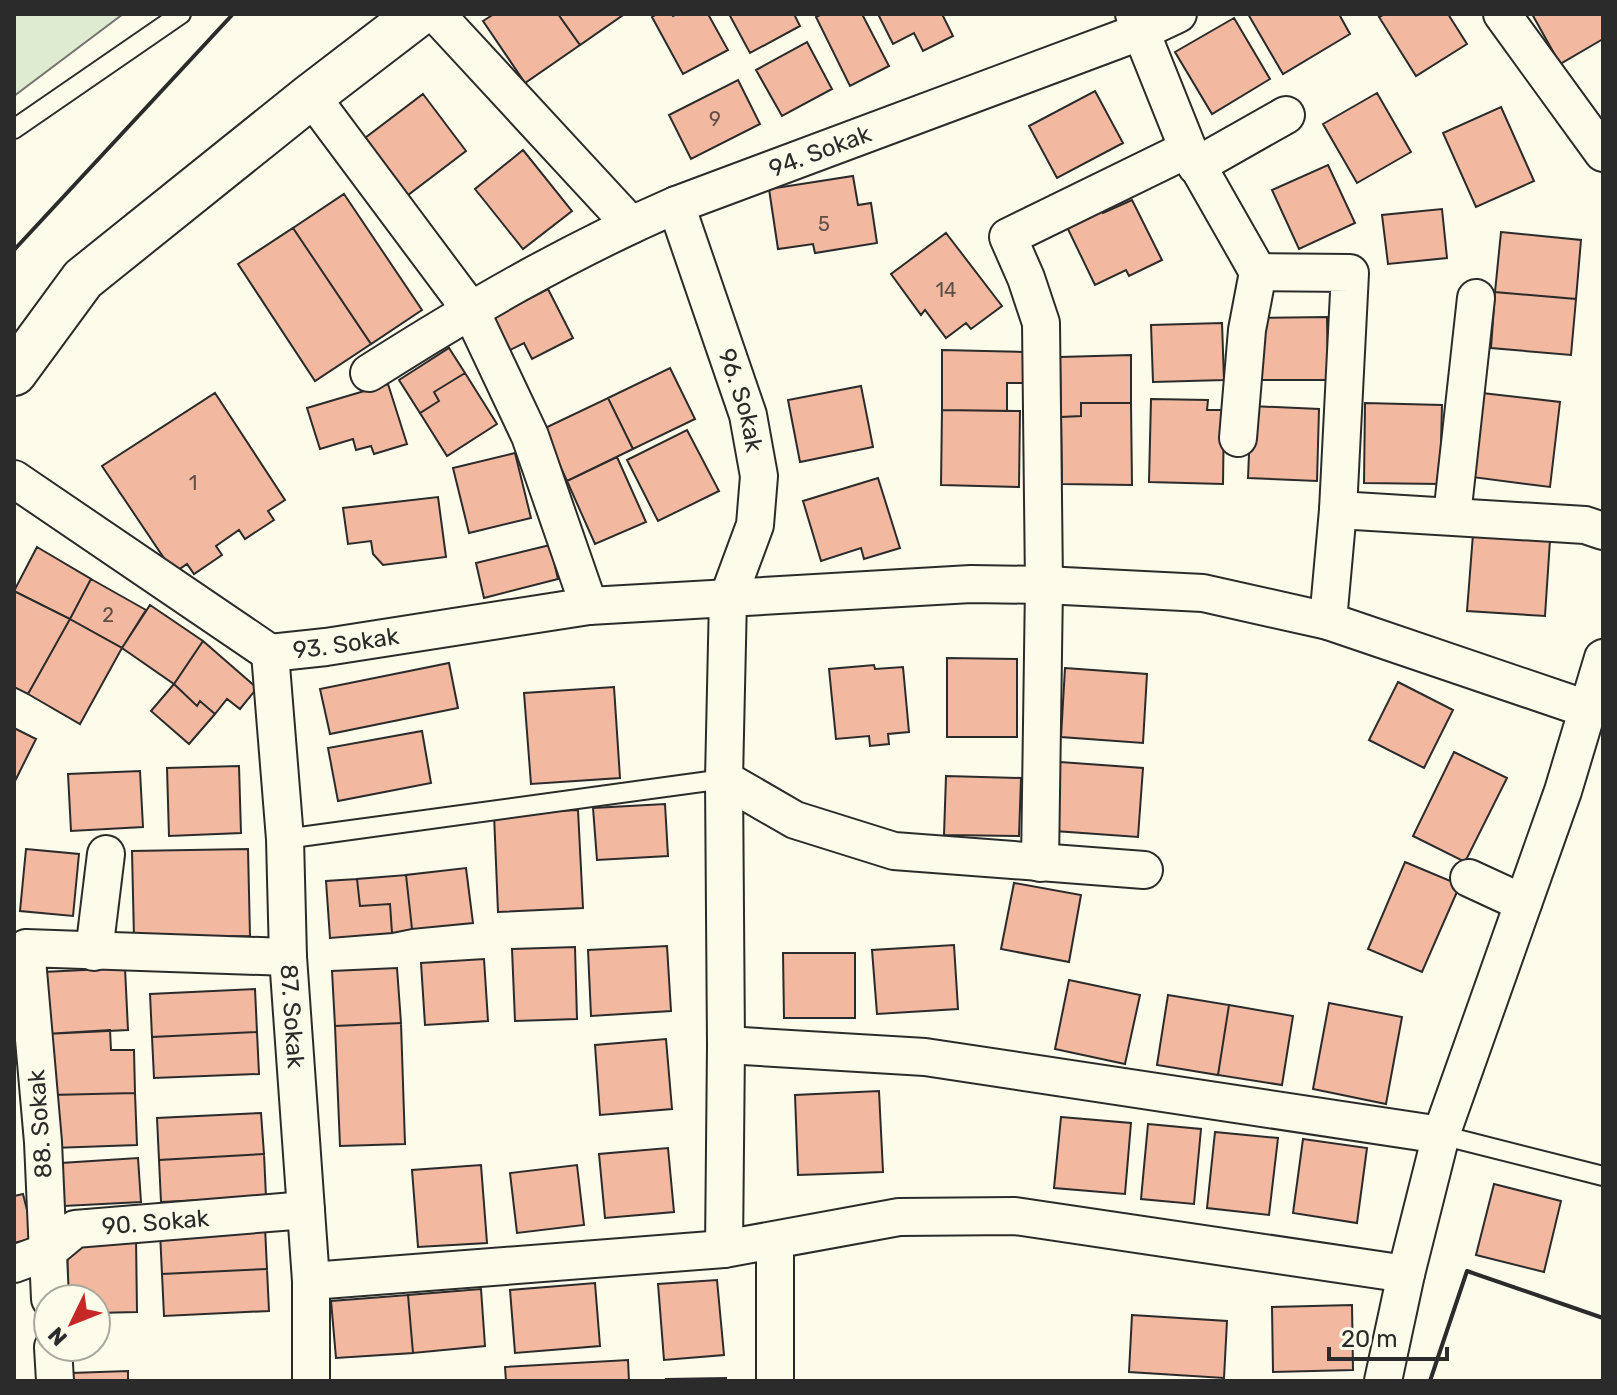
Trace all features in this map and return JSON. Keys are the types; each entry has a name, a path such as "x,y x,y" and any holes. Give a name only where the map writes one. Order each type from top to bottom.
{"street":[{"path":"14,373 83,279 418,14"},
{"path":"436,14 631,225"},
{"name":"94. Sokak","path":"369,373 470,309 631,225 676,205 1138,23 1178,14"},
{"path":"1502,14 1603,153"},
{"path":"1138,23 1192,158 1258,272 1247,330 1238,438"},
{"path":"311,96 470,309 530,436 589,606"},
{"path":"1040,863 1044,585 1041,323 1008,237 1286,115"},
{"name":"96. Sokak","path":"676,205 748,415 759,476 755,525 728,598 724,779 724,1249"},
{"path":"1258,272 1350,273 1338,510 1328,621"},
{"path":"1452,516 1476,298"},
{"name":"93. Sokak","path":"14,479 270,653 589,606 971,584 1044,585 1203,593 1328,621 1587,709"},
{"path":"1338,510 1585,525 1603,531"},
{"name":"87. Sokak","path":"270,653 285,839 288,957 311,1281 311,1381"},
{"path":"1383,1381 1441,1135 1563,791 1603,658"},
{"path":"724,779 795,820 894,851 1144,870"},
{"path":"106,854 94,952 288,957"},
{"path":"1469,878 1523,903"},
{"name":"88. Sokak","path":"49,1283 43,1142 26,948 94,952"},
{"path":"726,1045 925,1057 1441,1135"},
{"name":"90. Sokak","path":"14,1264 47,1252 75,1229 306,1210"},
{"path":"311,1281 724,1249 899,1217 1015,1216 1406,1274"},
{"path":"775,1241 775,1381"}],"lane":[{"path":"14,129 181,14"},
{"path":"285,839 724,779"},
{"path":"1441,1135 1603,1176"}],"green space":[{"path":"14,14 123,14 14,96"}],"building":[{"path":"494,14 558,14 580,45 525,83 483,21"},
{"path":"558,14 622,14 623,15 580,45"},
{"path":"657,14 708,14 728,50 683,74 652,17"},
{"path":"729,14 794,14 800,26 750,53"},
{"path":"822,14 862,14 889,66 850,86 816,17"},
{"path":"878,14 942,14 953,36 923,51 914,33 893,44"},
{"path":"1248,14 1339,14 1350,34 1283,74"},
{"path":"1385,14 1448,14 1467,44 1416,76 1379,17"},
{"path":"1532,14 1603,14 1603,39 1560,64"},
{"path":"1234,18 1270,79 1212,114 1175,52"},
{"path":"807,42 832,89 782,116 756,70"},
{"path":"738,80 760,124 691,159 669,115"},
{"path":"1095,91 1123,143 1057,178 1029,126"},
{"path":"1377,93 1411,152 1357,183 1323,124"},
{"path":"423,94 466,151 408,195 365,138"},
{"path":"1501,107 1534,181 1476,207 1443,133"},
{"path":"523,150 572,211 523,249 475,189"},
{"path":"1328,165 1355,223 1299,249 1272,190"},
{"path":"853,176 858,205 871,203 877,243 815,253 813,244 778,249 769,189"},
{"path":"344,194 422,310 371,344 293,228"},
{"path":"1132,200 1162,260 1129,276 1126,270 1095,285 1066,225 1100,208 1103,213"},
{"path":"1442,209 1447,258 1388,264 1382,215"},
{"path":"293,228 371,344 315,381 238,264"},
{"path":"1501,232 1581,240 1576,299 1495,292"},
{"path":"946,233 1002,306 971,329 966,323 946,338 925,310 921,315 891,274"},
{"path":"548,289 573,338 532,359 524,343 508,351 491,318"},
{"path":"1495,292 1576,299 1571,355 1491,348"},
{"path":"1327,317 1328,380 1258,380 1257,318"},
{"path":"1222,323 1224,380 1153,382 1151,325"},
{"path":"449,348 465,373 434,392 439,401 420,413 399,380"},
{"path":"942,350 1024,352 1023,383 1007,383 1007,411 942,410"},
{"path":"1131,355 1131,403 1081,403 1081,416 1061,417 1060,357"},
{"path":"670,368 695,419 633,449 608,398"},
{"path":"465,373 497,424 447,456 420,413 439,401 434,392"},
{"path":"388,384 407,444 374,454 371,446 356,450 353,439 320,449 307,408"},
{"path":"861,386 873,447 800,462 788,400"},
{"path":"215,393 285,500 268,511 274,520 245,539 239,530 216,546 222,555 194,574 187,564 174,573 102,466"},
{"path":"1482,393 1560,402 1550,487 1472,477"},
{"path":"608,398 633,449 567,481 543,429"},
{"path":"1151,399 1208,400 1207,410 1224,410 1223,484 1149,482"},
{"path":"1081,403 1131,403 1132,485 1062,484 1061,417 1081,416"},
{"path":"1365,403 1442,405 1440,484 1364,483"},
{"path":"1251,406 1319,409 1317,481 1248,478"},
{"path":"942,410 1020,411 1019,487 941,485"},
{"path":"687,430 719,491 658,521 627,460"},
{"path":"515,453 531,518 469,533 453,468"},
{"path":"617,457 646,522 595,544 567,481"},
{"path":"878,478 900,548 864,559 861,548 821,561 803,501"},
{"path":"438,497 446,557 383,565 373,554 371,541 348,544 343,508"},
{"path":"1473,534 1550,540 1545,616 1467,611"},
{"path":"550,545 558,579 484,598 476,563"},
{"path":"37,547 91,579 70,619 14,591"},
{"path":"91,579 146,610 122,648 70,619"},
{"path":"14,591 70,619 28,694 14,687"},
{"path":"150,605 203,641 174,684 122,648"},
{"path":"70,619 122,648 80,724 28,694"},
{"path":"203,641 257,688 240,709 227,699 215,714 200,701 197,706 174,684"},
{"path":"947,658 1017,659 1017,737 947,737"},
{"path":"449,663 458,708 330,734 320,689"},
{"path":"874,665 875,669 903,667 909,732 888,734 889,744 870,746 869,736 836,739 829,669"},
{"path":"1065,668 1147,674 1143,743 1061,737"},
{"path":"1398,682 1453,710 1424,768 1369,740"},
{"path":"174,684 197,706 200,701 215,714 189,744 151,711"},
{"path":"614,687 620,778 531,784 524,693"},
{"path":"14,728 36,739 14,783"},
{"path":"422,731 431,783 338,801 328,748"},
{"path":"1454,752 1507,778 1465,862 1413,836"},
{"path":"1060,762 1143,768 1138,837 1055,831"},
{"path":"239,766 241,833 169,836 167,768"},
{"path":"140,771 143,827 71,831 68,774"},
{"path":"946,776 1021,778 1019,836 944,835"},
{"path":"665,804 668,856 597,860 593,808"},
{"path":"578,810 583,908 498,912 494,814"},
{"path":"26,849 79,854 73,916 20,911"},
{"path":"248,849 250,936 134,938 132,851"},
{"path":"1405,862 1460,885 1422,972 1368,949"},
{"path":"466,868 473,923 412,929 406,875"},
{"path":"406,875 412,929 392,933 390,904 360,906 357,879"},
{"path":"357,879 360,906 390,904 392,933 330,938 326,881"},
{"path":"1014,883 1081,895 1069,962 1001,949"},
{"path":"954,945 958,1009 877,1014 872,950"},
{"path":"667,946 671,1011 591,1016 588,950"},
{"path":"575,947 577,1019 515,1021 512,949"},
{"path":"783,953 855,953 855,1018 784,1018"},
{"path":"484,959 488,1021 425,1025 421,963"},
{"path":"125,968 128,1030 46,1034 43,972"},
{"path":"397,968 401,1023 335,1026 332,971"},
{"path":"1069,980 1140,995 1125,1064 1055,1049"},
{"path":"255,989 257,1032 152,1037 150,994"},
{"path":"1168,995 1229,1005 1218,1075 1157,1065"},
{"path":"1329,1003 1402,1017 1386,1104 1313,1089"},
{"path":"1229,1005 1293,1016 1282,1085 1218,1075"},
{"path":"401,1023 405,1144 340,1146 335,1026"},
{"path":"110,1030 111,1050 134,1050 135,1093 51,1095 46,1034"},
{"path":"257,1032 259,1074 154,1078 152,1037"},
{"path":"666,1039 672,1109 600,1115 595,1045"},
{"path":"879,1091 883,1172 798,1175 795,1095"},
{"path":"135,1093 137,1145 53,1148 51,1095"},
{"path":"261,1113 264,1154 159,1160 157,1118"},
{"path":"1061,1117 1131,1123 1125,1194 1054,1188"},
{"path":"1148,1124 1201,1129 1194,1204 1141,1199"},
{"path":"1215,1132 1278,1138 1269,1215 1207,1208"},
{"path":"1303,1139 1367,1148 1357,1223 1293,1213"},
{"path":"668,1148 674,1212 605,1218 599,1154"},
{"path":"264,1154 266,1197 161,1202 159,1160"},
{"path":"138,1158 141,1202 64,1206 61,1163"},
{"path":"481,1165 487,1243 418,1247 412,1170"},
{"path":"577,1165 584,1225 517,1233 510,1173"},
{"path":"1494,1184 1561,1201 1544,1272 1476,1255"},
{"path":"23,1194 34,1238 14,1243 14,1196"},
{"path":"265,1227 267,1269 162,1274 160,1232"},
{"path":"136,1237 137,1312 112,1313 112,1283 68,1283 67,1238"},
{"path":"267,1269 269,1311 164,1316 162,1274"},
{"path":"717,1280 724,1355 664,1360 658,1284"},
{"path":"595,1283 600,1346 515,1353 510,1290"},
{"path":"481,1289 485,1346 413,1353 408,1295"},
{"path":"408,1295 413,1353 336,1358 331,1301"},
{"path":"1352,1305 1353,1370 1273,1372 1272,1307"},
{"path":"1132,1315 1227,1321 1224,1378 1129,1372"},
{"path":"628,1360 629,1381 506,1381 505,1367"},
{"path":"128,1371 128,1381 71,1381 71,1373"},
{"path":"726,1378 726,1381 666,1381 666,1379"}],"wall":[{"path":"14,250 233,14"},
{"path":"1430,1381 1467,1271 1603,1318"}]}
